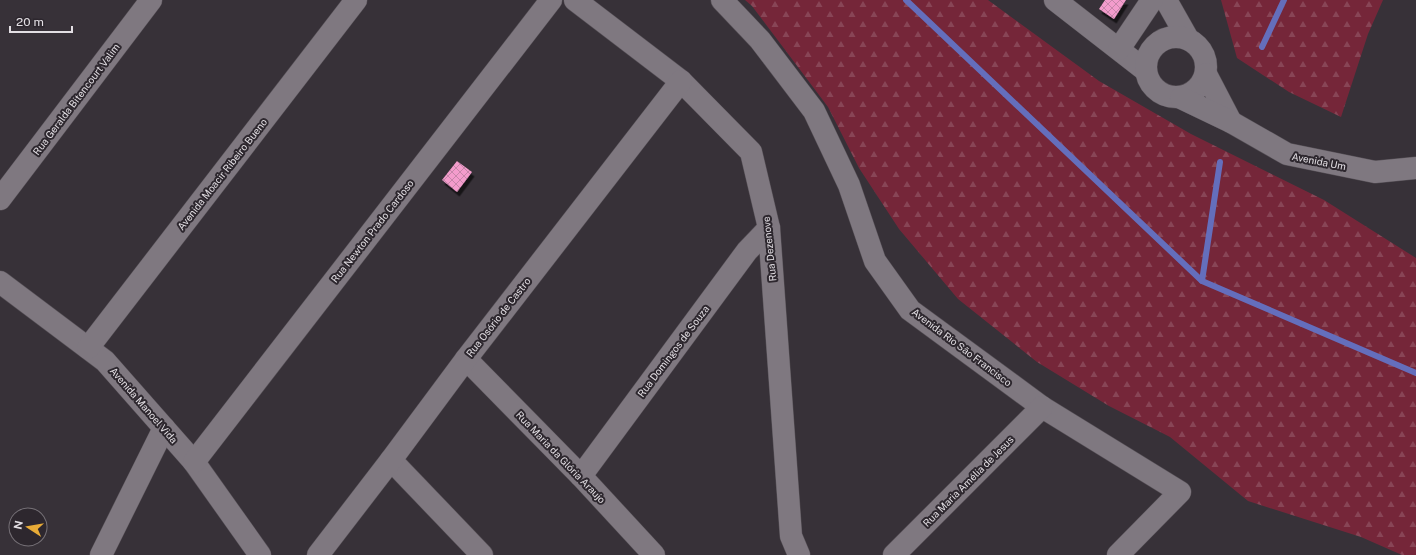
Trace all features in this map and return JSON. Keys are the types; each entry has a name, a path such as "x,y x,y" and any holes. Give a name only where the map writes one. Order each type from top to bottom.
{"street":[{"name":"Rua Geralda Bitencourt Valim","path":"0,199 151,0"},
{"name":"Avenida Moacir Ribeiro Bueno","path":"88,348 356,0"},
{"name":"Rua Newton Prado Cardoso","path":"194,462 551,0"},
{"name":"Rua Dezenove","path":"575,0 681,81 751,152 769,228 791,536 799,555"},
{"name":"Avenida Rio São Francisco","path":"722,0 760,40 814,111 849,185 875,261 910,310 1042,407 1180,492 1118,555"},
{"path":"1056,0 1145,70"},
{"path":"1119,49 1152,0"},
{"path":"1166,0 1188,39"},
{"path":"1206,74 1197,89 1181,98 1171,98 1154,88 1148,80 1145,70 1146,60 1150,50 1158,42 1167,38 1178,36 1188,39 1197,45 1203,54 1206,64 1206,74 1231,122"},
{"name":"Rua Osório de Castro","path":"318,555 392,460 466,359 681,81"},
{"name":"Avenida Um","path":"1181,98 1231,122 1287,154 1375,172 1416,168"},
{"name":"Rua Domingos de Souza","path":"581,476 747,251 769,228"},
{"name":"Avenida Manoel Vida","path":"0,282 105,361 194,462 260,555"},
{"name":"Rua Maria da Glória Araujo","path":"466,359 581,476 654,555"},
{"name":"Rua Maria Amélia de Jesus","path":"894,555 1042,407"},
{"path":"100,555 164,428"},
{"path":"392,460 482,555"}],"green space":[{"path":"745,0 988,0 1099,81 1191,134 1324,200 1416,258 1416,555 1402,555 1361,537 1248,501 1170,437 1109,406 1037,362 958,299 899,229 859,168 828,107 752,6"},
{"path":"1221,0 1383,0 1368,34 1341,117 1289,92 1237,58"}],"building":[{"path":"1105,0 1126,0 1114,19 1099,9"},
{"path":"457,161 472,172 457,192 442,180"}],"waterway":[{"path":"906,0 1202,281 1416,373"},
{"path":"1262,47 1284,0"},
{"path":"1202,281 1220,162"}]}
